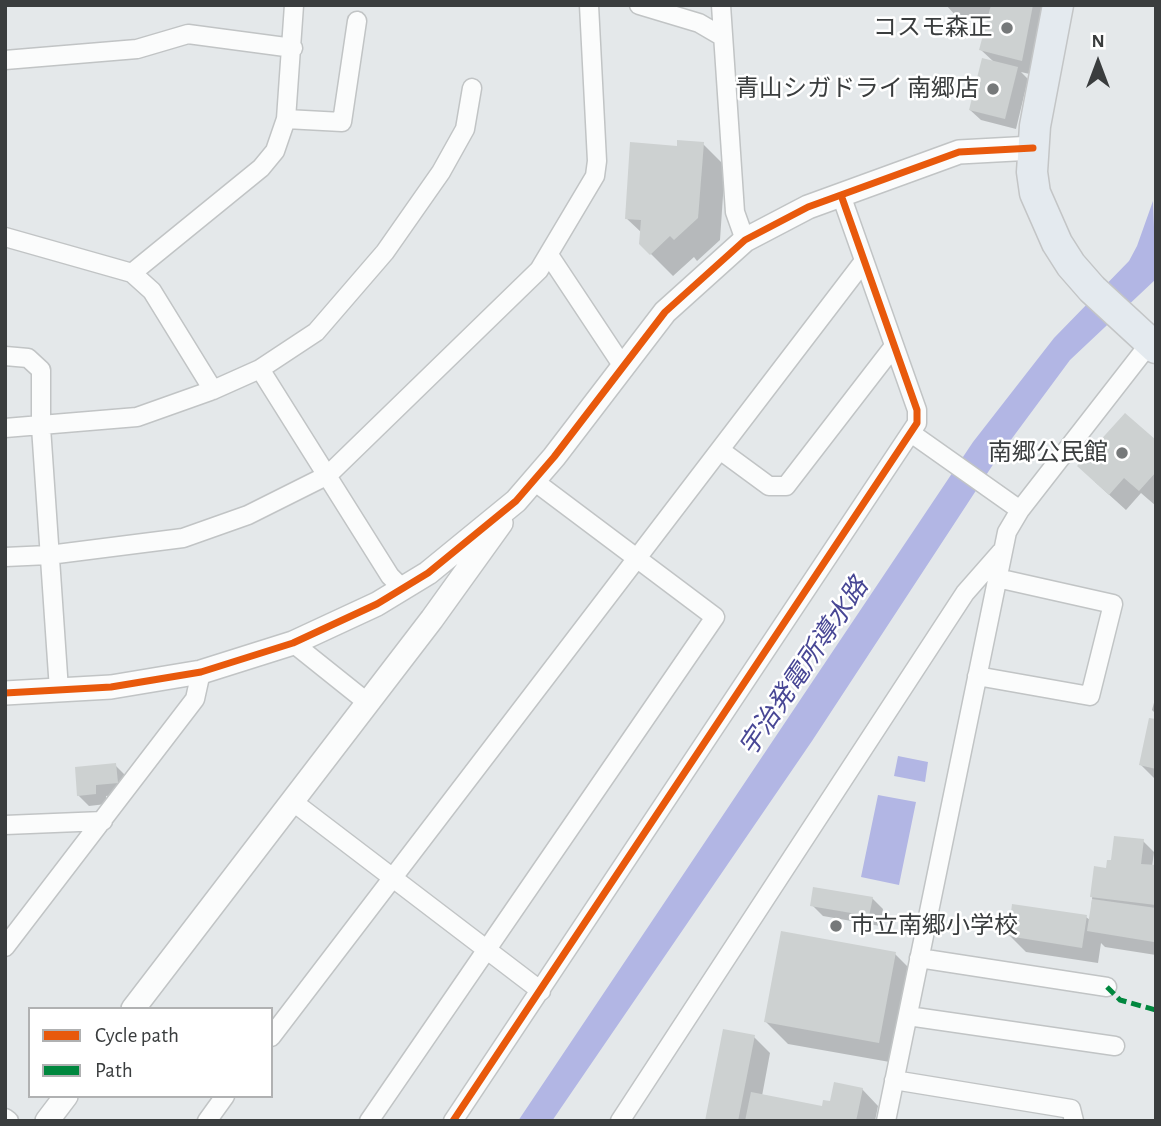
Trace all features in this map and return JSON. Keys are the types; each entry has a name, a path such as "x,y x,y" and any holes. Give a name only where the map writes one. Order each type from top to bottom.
{"highway":[{"path":"1058,5 1033,148 1033,183 1043,215 1064,254 1091,289 1153,346"}],"street":[{"path":"132,273 261,168 275,151 286,119 294,5"},
{"path":"5,556 49,555 183,538 248,515 328,475 539,270 595,176 589,5"},
{"path":"639,5 699,23 723,37"},
{"path":"721,5 735,212 745,240"},
{"path":"286,119 342,122 358,21"},
{"path":"5,60 136,49 188,34 293,48"},
{"path":"5,428 136,417 213,390 260,369 316,332 385,252 441,172 466,129 472,88"},
{"path":"135,1007 368,704 516,501 624,368 665,312 745,240 808,207 959,152 1033,148"},
{"path":"453,1121 917,423 917,410 841,195"},
{"path":"5,237 132,273 152,291 213,390"},
{"path":"549,255 624,368"},
{"path":"273,1034 864,261"},
{"path":"720,450 769,486 786,486 894,346"},
{"path":"886,1121 1007,532 1020,510 1153,346"},
{"path":"5,356 28,358 41,370 41,427 59,691"},
{"path":"260,369 390,576 403,589 417,594 427,606 432,619"},
{"path":"911,433 1020,510"},
{"path":"369,1121 715,617 534,481"},
{"path":"5,693 111,687 201,672 293,643 366,610 403,589 428,573 516,501"},
{"path":"620,1121 965,593 1001,551"},
{"path":"977,676 1090,696 1113,604 997,578"},
{"path":"293,643 368,704"},
{"path":"5,947 12,929 103,821 195,699 201,672"},
{"path":"292,801 541,992"},
{"path":"5,825 103,821"},
{"path":"919,958 1107,987"},
{"path":"908,1016 1115,1046"},
{"path":"894,1080 1071,1109 1074,1121"},
{"path":"47,1121 64,1098"},
{"path":"206,1121 223,1098"}],"water":[{"name":"宇治発電所導水路","path":"1153,201 1156,279 1070,360 996,460 812,741 552,1121 518,1121 973,442 1054,338 1129,261"},
{"path":"898,756 928,762 925,782 894,776"},
{"path":"878,795 916,802 899,885 861,877"}],"building":[{"name":"コスモ森正","path":"991,5 1033,5 1022,61 979,50"},
{"name":"青山シガドライ 南郷店","path":"982,58 1018,67 1005,119 969,110"},
{"path":"677,140 704,142 698,218 674,240 670,236 650,255 639,244 641,220 625,219 630,142 677,146"},
{"name":"南郷公民館","path":"1125,413 1156,440 1156,472 1139,491 1124,478 1109,495 1077,466"},
{"path":"1149,718 1156,719 1156,769 1139,765"},
{"path":"116,763 118,783 96,785 96,794 77,796 75,767"},
{"path":"1114,836 1144,839 1141,864 1156,865 1156,905 1090,897 1094,866 1106,868 1107,860 1111,860"},
{"path":"813,887 873,897 869,916 810,906"},
{"path":"1092,899 1156,908 1154,942 1087,931"},
{"path":"1012,904 1087,915 1082,948 1008,936"},
{"path":"781,931 896,952 879,1043 764,1022"},
{"path":"723,1029 755,1035 738,1121 705,1121"},
{"path":"834,1082 863,1088 856,1121 745,1121 751,1092 822,1106 823,1100 830,1101"}],"marked path":[{"path":"1107,987 1120,1000 1156,1010"}],"cycle path":[{"path":"5,693 111,687 201,672 293,643 377,604 428,573 516,501 554,457 665,312 745,240 808,207 959,152 1033,148"},
{"path":"453,1121 917,423 917,410 841,195"}],"place":[{"name":"コスモ森正","path":"1007,28"},
{"name":"青山シガドライ 南郷店","path":"993,89"},
{"name":"南郷公民館","path":"1122,453"},
{"name":"市立南郷小学校","path":"836,926"}]}
